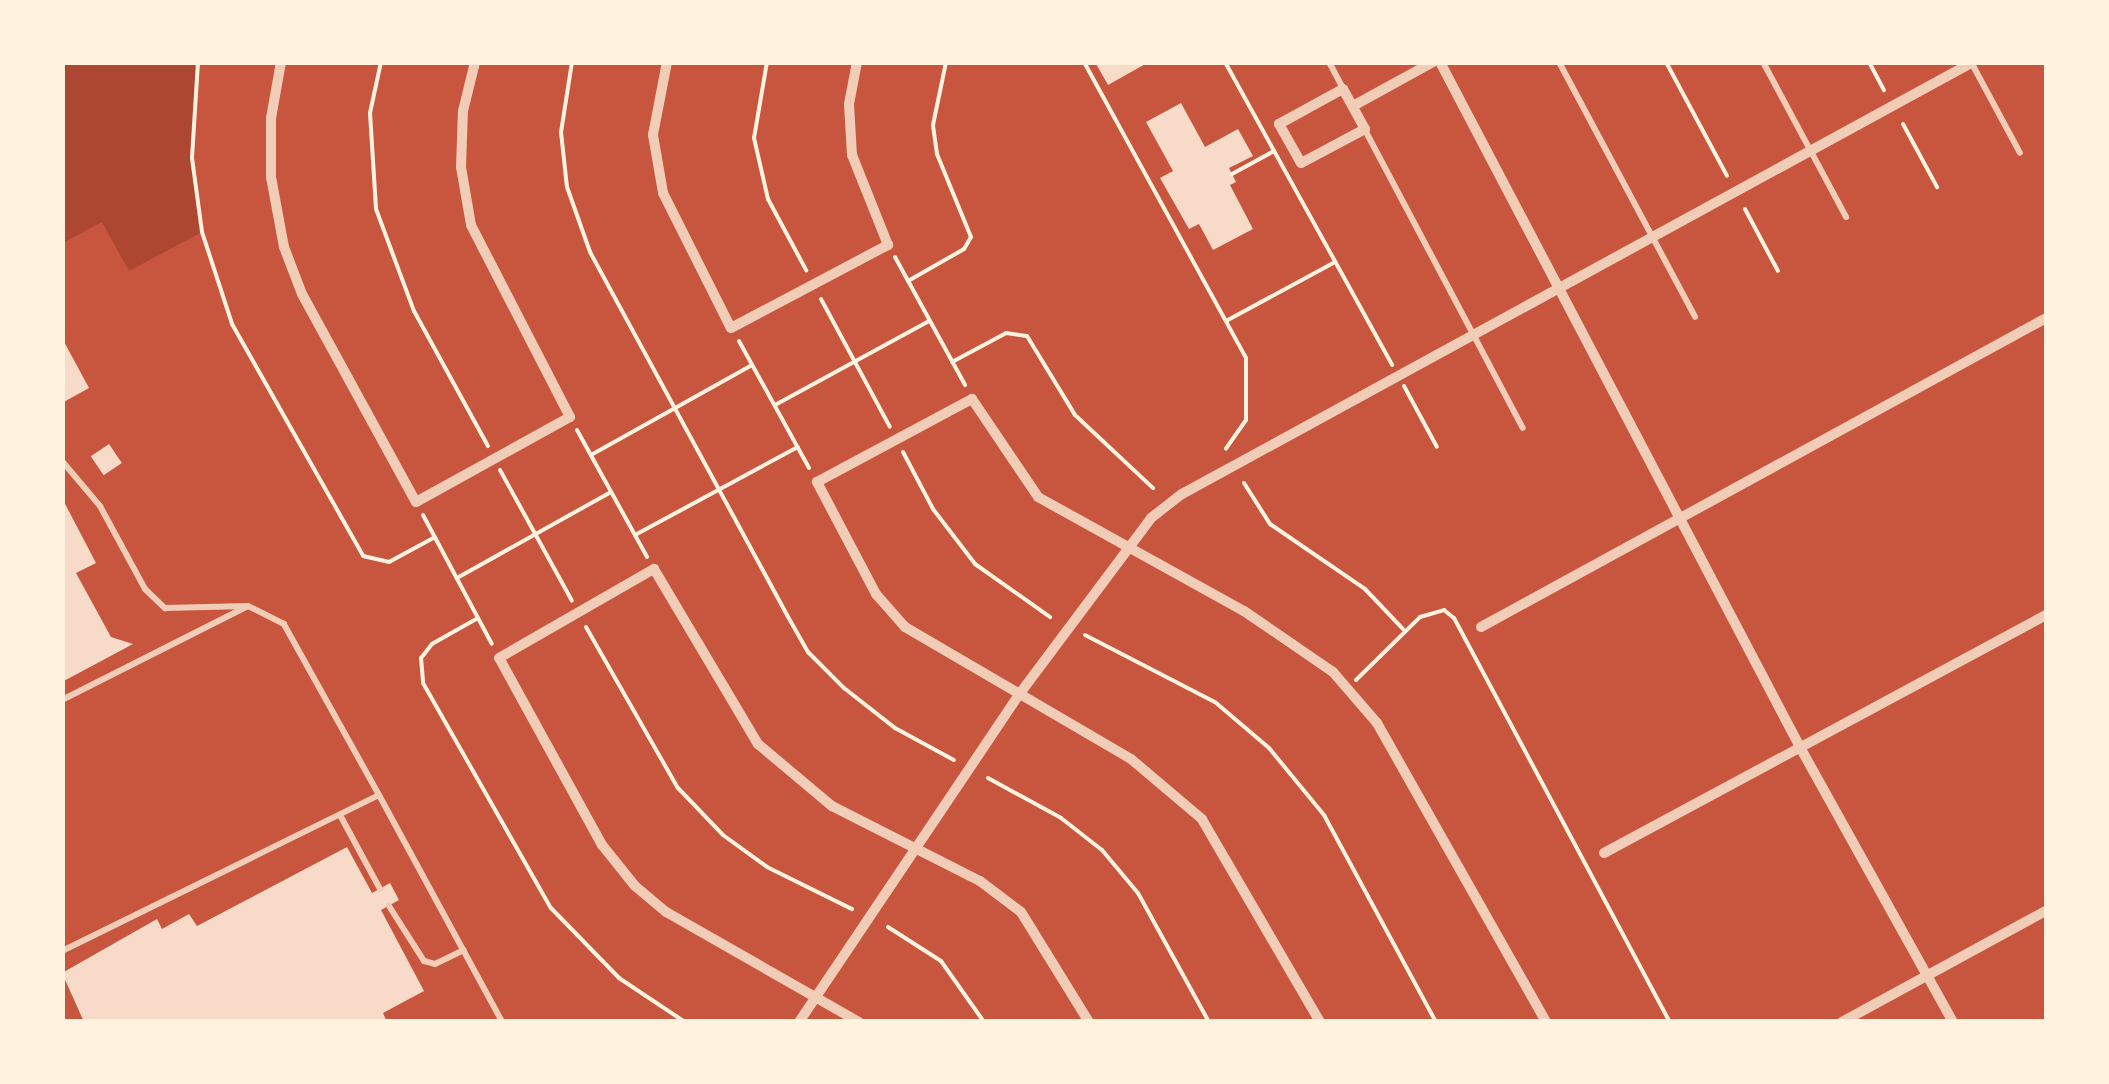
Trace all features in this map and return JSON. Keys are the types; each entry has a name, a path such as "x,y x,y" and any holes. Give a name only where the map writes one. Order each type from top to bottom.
{"street":[{"path":"281,62 271,118 271,177 284,247 302,294 416,502 490,455 570,417 471,225 461,167 462,111 475,62"},
{"path":"667,62 653,135 663,193 732,328 888,244 852,155 849,104 857,62"},
{"path":"1352,106 1436,62 1801,749 1952,1022"},
{"path":"799,1022 919,851 1018,696 1124,549 1182,494 1555,287 1972,63"},
{"path":"1343,90 1352,106 1364,129 1301,163 1280,124 1343,90"},
{"path":"1480,626 2046,318"},
{"path":"1320,1022 1202,819 1131,759 904,627 876,594 817,482 895,445 972,399 1038,497 1124,549 1290,639 1347,689 1407,773 1546,1022"},
{"path":"859,1022 666,912 634,886 602,844 499,658 654,568 758,744 832,806 980,881 1021,912 1089,1022"},
{"path":"1604,853 2046,615"},
{"path":"1842,1022 2046,911"}],"lane":[{"path":"1329,62 1343,90"},
{"path":"1559,62 1694,316"},
{"path":"1764,62 1846,217"},
{"path":"1972,63 2020,152"},
{"path":"1364,129 1523,428"},
{"path":"62,461 100,506 145,589 165,608 248,606 284,624 502,1022"},
{"path":"62,700 248,606"},
{"path":"62,951 379,795"},
{"path":"340,815 380,889"},
{"path":"389,906 424,960 435,964 464,950"}],"path":[{"path":"198,62 192,158 202,232 232,324 362,556 389,562 435,537"},
{"path":"381,62 370,113 376,209 414,312 490,455"},
{"path":"572,62 561,132 567,186 590,252 719,490 808,652 895,728 954,760"},
{"path":"768,62 754,138 768,199 890,429"},
{"path":"908,281 964,250 971,236 935,140 936,94 946,62"},
{"path":"1084,62 1246,358 1250,398 1246,420 1226,449"},
{"path":"1226,62 1389,360"},
{"path":"1666,62 1727,176"},
{"path":"1869,62 1884,90"},
{"path":"1903,124 1937,187"},
{"path":"1232,174 1274,151"},
{"path":"1745,210 1778,271"},
{"path":"888,244 972,399"},
{"path":"1226,321 1335,262"},
{"path":"774,405 929,321"},
{"path":"732,328 817,482"},
{"path":"952,362 1006,332 1027,336 1075,415 1153,488"},
{"path":"590,455 752,365"},
{"path":"1408,393 1437,447"},
{"path":"570,417 654,568"},
{"path":"895,445 934,509 975,564 1050,617"},
{"path":"635,535 798,447"},
{"path":"500,470 678,788 723,835 767,867 852,909"},
{"path":"1244,482 1270,524 1365,589 1403,629"},
{"path":"456,578 611,492"},
{"path":"416,502 499,658"},
{"path":"1347,689 1403,629 1436,611 1454,618 1670,1022"},
{"path":"478,618 432,644 421,658 423,683 551,908 620,978 686,1022"},
{"path":"1085,635 1215,702 1269,748 1324,815 1436,1022"},
{"path":"988,778 1062,818 1102,850 1138,893 1210,1022"},
{"path":"888,927 941,962 984,1022"}],"shaded area":[{"path":"63,63 198,63 192,158 202,232 129,271 102,222 63,243"}],"building":[{"path":"1095,62 1149,62 1108,85"},
{"path":"1181,103 1205,147 1238,129 1253,156 1229,168 1236,182 1230,185 1253,229 1213,250 1199,224 1189,229 1160,178 1173,171 1146,122"},
{"path":"62,338 89,388 62,403"},
{"path":"109,444 122,463 104,475 91,456"},
{"path":"62,498 96,563 76,573 111,637 133,644 62,682"},
{"path":"347,847 372,893 390,883 399,900 381,910 424,991 383,1013 387,1022 84,1022 62,973 157,919 162,929 189,914 197,926"}]}
